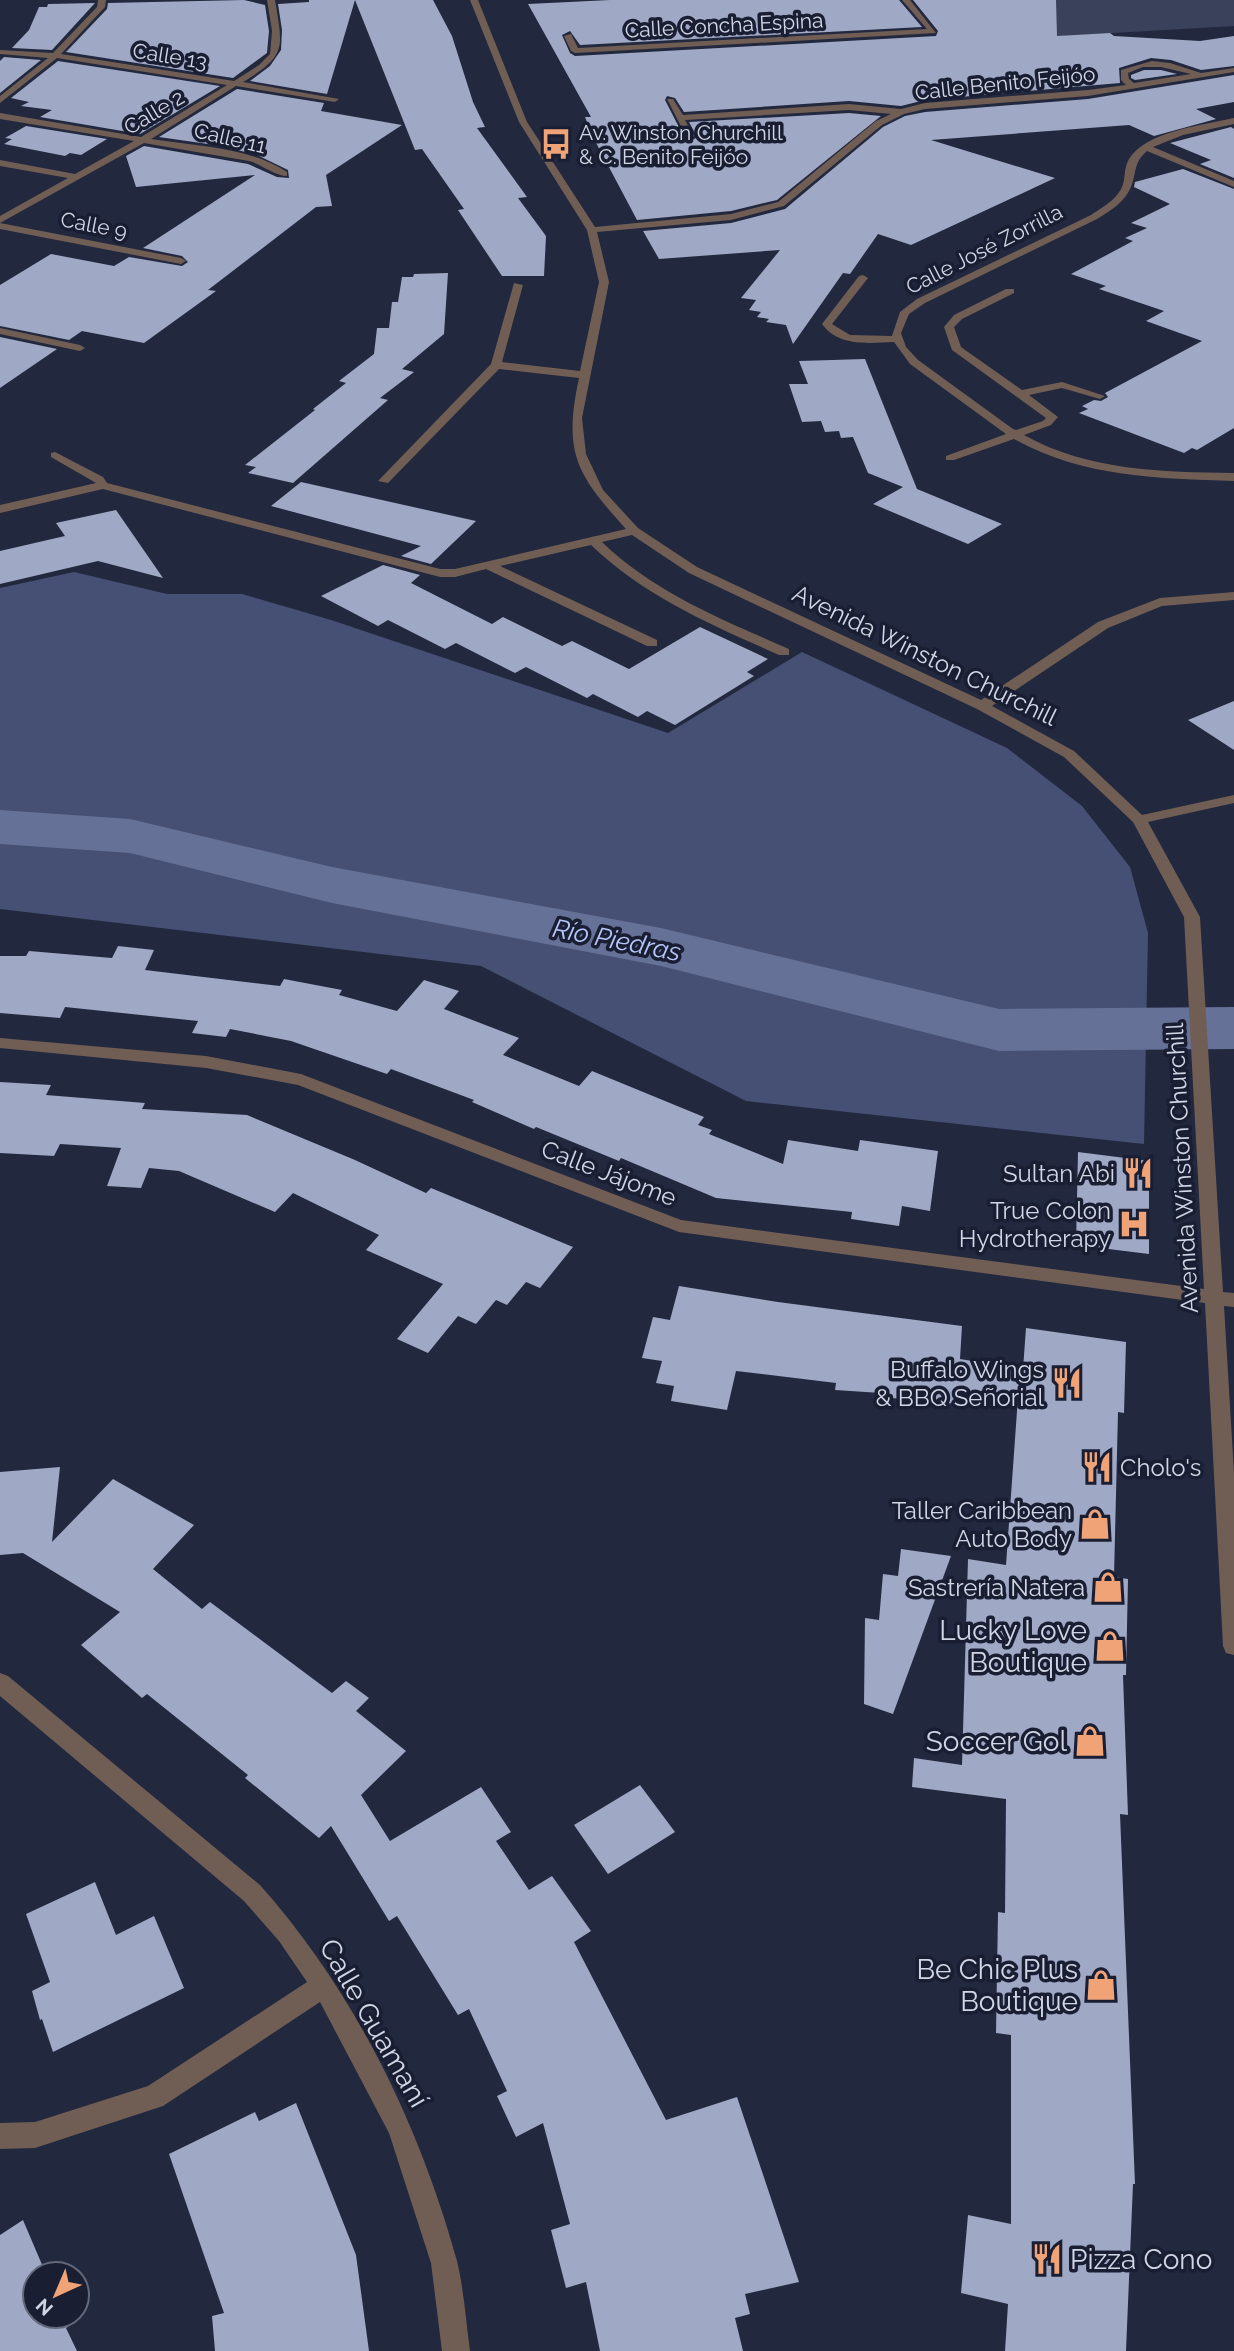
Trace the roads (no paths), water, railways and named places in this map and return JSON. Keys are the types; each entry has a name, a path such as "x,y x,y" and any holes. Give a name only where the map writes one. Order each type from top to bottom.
{"street":[{"path":"0,100 57,56 100,7 102,0"},
{"name":"Calle 2","path":"0,220 144,139 262,67 274,55 276,31 271,0"},
{"name":"Avenida Winston Churchill","path":"474,0 523,122 592,230 604,282 576,418 580,454 598,491 634,531 693,570 982,706 1069,754 1139,820 1192,917 1234,1646"},
{"name":"Calle Concha Espina","path":"568,36 575,51 933,31 906,0"},
{"name":"Calle 13","path":"0,52 57,56 335,99"},
{"path":"1134,87 1125,80 1124,72 1144,65 1174,66 1202,75"},
{"name":"Calle Benito Feijóo","path":"592,230 732,217 781,204 879,123 901,112 958,102 1088,93 1234,70"},
{"path":"670,101 690,136"},
{"path":"682,118 849,107 901,112"},
{"name":"Calle 11","path":"0,116 250,158 267,163 284,174"},
{"path":"1145,147 1161,139 1234,121"},
{"path":"1145,147 1234,184"},
{"name":"Calle José Zorrilla","path":"898,339 896,333 905,313 921,301 1094,218 1110,206 1126,189 1130,166 1135,156 1145,147"},
{"path":"0,163 77,177"},
{"name":"Calle 9","path":"0,226 181,261"},
{"path":"863,278 829,319 827,324 830,330 842,336 863,339 898,339 901,348 914,362 1016,435 1044,449 1107,468 1151,475 1234,477"},
{"path":"384,481 496,365 518,285"},
{"path":"950,458 1047,423 1052,417 956,348 949,327 958,317 1010,291"},
{"path":"0,331 80,348"},
{"path":"496,365 583,375"},
{"path":"1020,394 1062,385 1100,396"},
{"path":"55,455 99,479 103,485"},
{"path":"0,509 103,485 440,573 455,573 634,531"},
{"path":"593,540 613,561 652,587 784,652"},
{"path":"487,565 652,643"},
{"path":"982,706 1103,625 1160,602 1234,596"},
{"path":"1139,820 1234,799"},
{"name":"Calle Jájome","path":"0,1043 206,1062 301,1080 679,1226 1234,1300"},
{"name":"Calle Guamaní","path":"0,1683 252,1893 287,1933 324,1985 400,2128 444,2263 456,2351"},
{"path":"0,2136 35,2135 154,2097 324,1985"}],"waterway":[{"name":"Río Piedras","path":"0,827 130,836 332,885 661,947 999,1030 1234,1028"}],"place":[{"name":"Av. Winston Churchill & C. Benito Feijóo","path":"556,144"},
{"name":"Sultan Abi","path":"1138,1173"},
{"name":"True Colon Hydrotherapy","path":"1134,1224"},
{"name":"Buffalo Wings & BBQ Señorial","path":"1067,1383"},
{"name":"Cholo's","path":"1097,1467"},
{"name":"Taller Caribbean Auto Body","path":"1095,1524"},
{"name":"Sastrería Natera","path":"1108,1587"},
{"name":"Lucky Love Boutique","path":"1110,1646"},
{"name":"Soccer Gol","path":"1090,1741"},
{"name":"Be Chic Plus Boutique","path":"1101,1985"},
{"name":"Pizza Cono","path":"1047,2259"}]}
